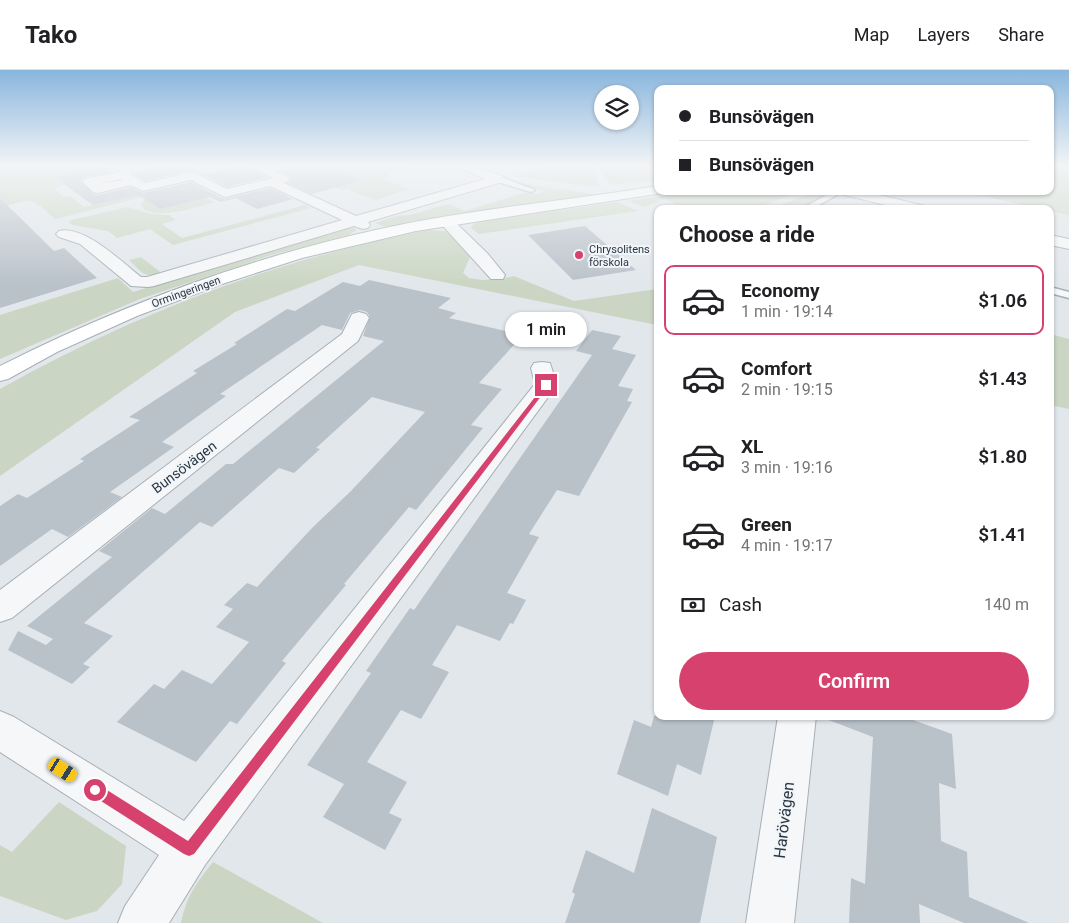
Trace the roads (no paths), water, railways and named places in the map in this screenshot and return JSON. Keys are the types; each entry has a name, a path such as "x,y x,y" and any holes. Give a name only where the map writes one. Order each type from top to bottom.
{"street":[{"path":"322,206 382,233"},
{"name":"Ormingeringen","path":"64,234 85,241 137,282 142,282 159,279 409,206"},
{"name":"Ormingeringen","path":"0,374 50,348 152,304 296,255 382,233 556,206"},
{"path":"447,222 497,275"},
{"path":"1054,241 1069,244"},
{"name":"Bunsövägen","path":"0,608 351,337 359,318"},
{"path":"142,923 189,849 546,385 542,368"},
{"name":"Harövägen","path":"770,923 796,720"},
{"path":"0,730 189,849"}],"lane":[{"path":"1054,291 1069,295"}],"place":[{"name":"Chrysolitens förskola","path":"579,255"}]}
